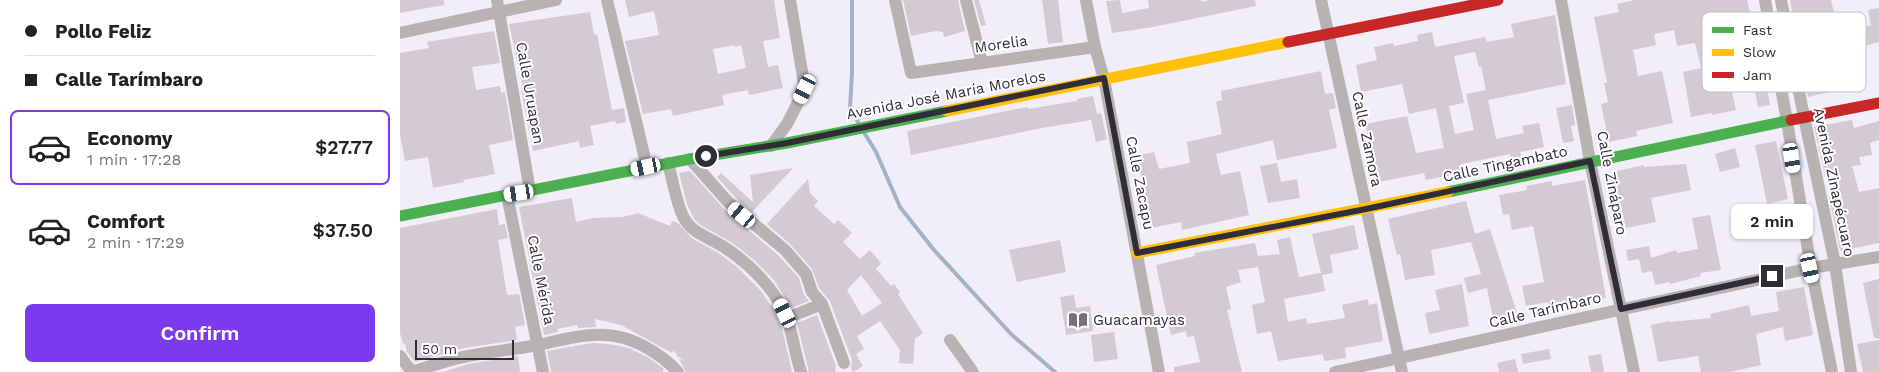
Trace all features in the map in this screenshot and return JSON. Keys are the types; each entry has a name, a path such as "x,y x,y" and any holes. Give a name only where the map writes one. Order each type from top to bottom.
{"main road":[{"name":"Avenida José María Morelos","path":"400,216 530,192 646,167 787,143 1498,0"},
{"name":"Calle Tingambato","path":"1137,253 1366,209 1786,120 1879,103"}],"street":[{"name":"Calle Uruapan","path":"497,0 530,192"},
{"path":"400,33 556,0"},
{"path":"607,0 646,167"},
{"path":"771,146 787,124 805,89 790,0"},
{"name":"Morelia","path":"895,0 911,73 1095,47"},
{"path":"966,0 982,63"},
{"name":"Calle Zacapu","path":"1086,0 1095,47 1104,78 1159,372"},
{"name":"Calle Zamora","path":"1321,0 1402,372"},
{"name":"Calle Zináparo","path":"1561,0 1590,161 1634,372"},
{"path":"1781,92 1810,268 1832,372"},
{"name":"Avenida Zinapécuaro","path":"1799,92 1835,264 1851,372"},
{"path":"690,159 728,202 785,250 806,274 812,292 822,304 844,363"},
{"path":"668,163 684,218 697,233 712,239 737,256 768,286 779,301 787,318 801,372"},
{"name":"Calle Mérida","path":"507,195 542,372"},
{"name":"Calle Tarímbaro","path":"1335,372 1810,268 1879,257"},
{"path":"787,318 822,304"},
{"path":"400,356 411,372 472,355 537,345 583,335 601,335 624,338 664,358 678,372"},
{"path":"950,340 973,372"}],"building":[{"path":"400,0 444,0 444,5 400,13"},
{"path":"625,0 774,0 780,38 763,41 768,67 778,65 783,88 749,95 748,90 722,95 724,105 673,116 671,109 643,114 625,41 659,35 654,11 629,17","holes":["735,45 735,47 741,45 746,68 718,74 713,49"]},
{"path":"903,0 958,0 965,31 944,37 943,32 936,31 911,36"},
{"path":"974,0 979,0 986,25 981,26"},
{"path":"1042,0 1058,0 1063,42 1048,44"},
{"path":"1120,0 1122,13 1149,8 1148,0 1201,0 1202,2 1211,0 1255,0 1256,6 1153,27 1112,33 1106,1"},
{"path":"1635,0 1747,0 1750,12 1702,12 1702,92 1732,92 1736,110 1691,117 1683,72 1701,68 1695,43 1677,46 1674,30 1654,34 1656,45 1633,50 1638,76 1662,71 1673,123 1636,131 1637,136 1609,142 1601,104 1608,102 1604,83 1607,83 1594,17 1619,12 1617,4"},
{"path":"1790,0 1831,0 1834,12 1792,12"},
{"path":"1879,8 1879,42 1866,45 1866,26 1871,25 1868,10"},
{"path":"590,12 594,35 597,34 612,110 624,108 626,122 616,124 615,121 590,126 594,145 580,148 579,141 533,151 521,89 523,88 509,24"},
{"path":"1555,15 1566,84 1488,100 1496,139 1524,133 1522,126 1539,123 1544,147 1520,152 1522,159 1511,162 1510,154 1461,164 1462,173 1426,180 1424,173 1379,182 1365,124 1407,116 1416,153 1444,148 1436,108 1409,114 1402,84 1361,92 1356,65 1377,60 1374,47 1393,43 1394,46 1418,41 1417,35 1432,32 1435,47 1485,37 1487,42 1514,37 1511,24","holes":["1475,52 1479,67 1481,66 1486,90 1466,94 1474,130 1455,134 1449,106 1464,103 1454,56"]},
{"path":"494,31 500,63 472,67 476,90 500,86 501,93 505,92 513,140 489,145 495,174 433,188 428,157 405,161 400,135 400,53 429,48 427,42"},
{"path":"1321,71 1325,94 1333,93 1336,108 1329,110 1337,148 1277,160 1273,140 1216,154 1221,175 1240,171 1249,215 1182,230 1181,222 1147,229 1138,156 1154,152 1159,169 1190,163 1187,142 1222,134 1216,102 1222,100 1221,91"},
{"path":"1755,92 1768,92 1770,105 1758,107"},
{"path":"1807,92 1830,92 1808,97"},
{"path":"1093,96 1097,114 1101,113 1107,139 1096,142 1091,120 911,155 907,131 1027,107 1028,109 1077,101 1077,99"},
{"path":"1572,105 1575,125 1571,126 1574,141 1563,143 1556,108"},
{"path":"1852,120 1854,128 1879,121 1879,140 1870,143 1872,155 1859,157 1861,165 1852,166 1859,192 1879,188 1879,243 1840,251 1829,197 1840,194 1834,170 1824,171 1814,127"},
{"path":"1776,141 1788,199 1767,204 1755,145"},
{"path":"1735,148 1740,167 1720,172 1715,154"},
{"path":"1277,163 1281,182 1297,179 1300,198 1268,203 1260,166"},
{"path":"1686,164 1691,190 1651,198 1656,222 1626,228 1613,172 1644,165 1644,167"},
{"path":"793,168 752,212 717,177 721,173 753,202 750,175"},
{"path":"690,171 723,208 779,256 799,278 804,295 809,301 791,308 774,280 753,259 731,242 702,226 694,219 687,204 679,173"},
{"path":"808,179 810,193 818,201 814,206 834,224 838,220 852,233 843,242 860,259 870,250 881,263 876,269 891,286 894,284 900,292 898,294 923,333 915,339 913,364 899,363 900,350 880,321 857,336 864,349 856,354 863,366 853,372 851,368 852,360 830,301 819,288 812,269 790,244 767,224","holes":["861,275 882,303 862,316 847,290"]},
{"path":"1585,180 1606,298 1549,309 1548,302 1526,306 1522,286 1544,282 1533,226 1512,230 1509,214 1503,215 1499,195 1527,190 1526,186 1552,181 1552,186"},
{"path":"572,198 576,222 593,218 623,217 638,213 670,226 672,221 678,223 693,239 717,252 736,266 761,291 775,312 782,328 792,372 686,372 679,359 684,360 677,356 674,350 672,353 621,325 595,319 596,327 578,328 577,325 557,329 558,332 544,335 519,207"},
{"path":"1466,201 1475,234 1490,229 1517,313 1493,318 1487,288 1468,293 1464,278 1481,274 1471,242 1431,250 1435,275 1405,280 1400,254 1397,255 1388,219"},
{"path":"497,209 499,225 505,224 508,238 498,240 507,295 519,294 525,325 515,327 517,340 464,348 415,362 407,352 400,333 400,228"},
{"path":"1710,215 1721,270 1700,273 1701,276 1670,284 1669,282 1655,285 1652,271 1642,273 1639,259 1628,261 1626,250 1649,246 1651,258 1676,250 1677,253 1698,249 1692,218"},
{"path":"1354,225 1359,249 1330,255 1333,273 1322,275 1325,291 1284,299 1288,322 1306,318 1307,324 1345,318 1342,305 1368,299 1369,305 1377,303 1383,341 1345,348 1346,358 1324,361 1323,354 1278,361 1271,331 1257,334 1252,305 1265,302 1258,267 1238,270 1241,282 1226,287 1231,309 1227,310 1242,372 1174,372 1174,367 1200,362 1194,336 1187,337 1186,331 1171,335 1156,265 1195,256 1194,253 1255,243 1258,256 1280,254 1277,240 1290,237 1299,277 1321,273 1312,234"},
{"path":"1060,240 1066,272 1017,282 1009,250"},
{"path":"1879,279 1879,338 1874,338 1863,283"},
{"path":"1462,284 1469,326 1429,334 1425,313 1440,310 1435,290"},
{"path":"1804,287 1813,335 1785,341 1783,327 1756,334 1761,365 1730,372 1701,372 1698,356 1658,362 1651,325 1670,321 1711,318 1710,314 1749,305 1751,316 1779,311 1776,292"},
{"name":"Guacamayas","path":"1074,295 1076,308 1090,306 1093,331 1066,335 1060,297"},
{"path":"817,315 836,366 835,372 809,372 797,323"},
{"name":"Guacamayas","path":"1114,332 1118,359 1094,362 1091,335"},
{"path":"1879,340 1879,372 1863,372 1857,344"},
{"path":"592,343 629,348 649,358 664,369 662,372 551,372 547,351"},
{"path":"1549,349 1551,359 1523,364 1521,354"},
{"path":"1601,354 1604,372 1591,372 1588,356"},
{"path":"518,356 520,372 443,372 468,364"},
{"path":"1515,359 1518,372 1499,372 1497,363"}],"waterway":[{"path":"852,0 850,108 858,122"},
{"path":"865,134 876,152 900,207 934,250 1011,334 1055,372"}],"traffic: fast":[{"path":"400,216 947,111"},
{"path":"1448,192 1791,120"}],"traffic: slow":[{"path":"947,111 1288,42"},
{"path":"1137,253 1448,192"}],"traffic: jam":[{"path":"1288,42 1498,0"},
{"path":"1791,120 1879,103"}],"place":[{"name":"Guacamayas","path":"1078,320"}],"route":[{"path":"706,156 787,143 1104,78 1137,253 1366,209 1590,161 1621,309 1772,276"}]}
